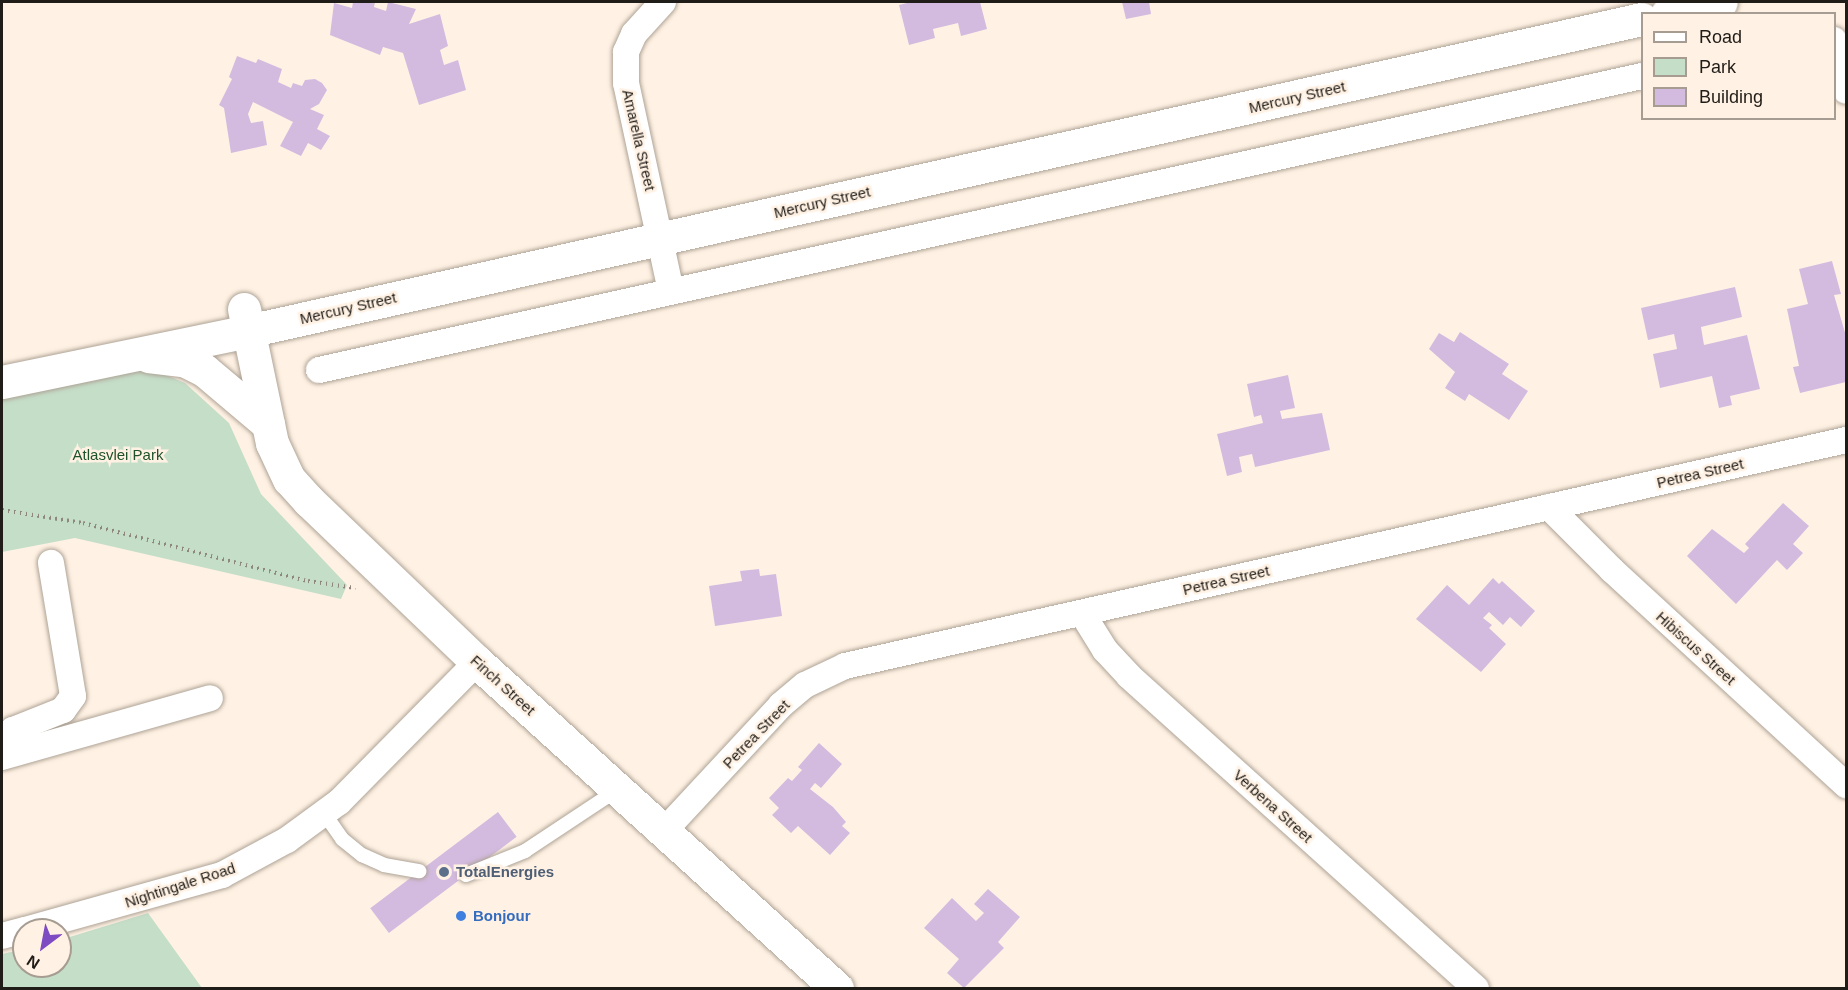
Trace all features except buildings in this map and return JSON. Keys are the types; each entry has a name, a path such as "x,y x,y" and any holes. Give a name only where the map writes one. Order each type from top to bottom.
{"street":[{"name":"Amarella Street","path":"663,2 644,19 626,52 626,83 671,291"},
{"name":"Mercury Street","path":"658,229 1634,2"},
{"path":"1676,12 1721,2"},
{"name":"Mercury Street","path":"2,363 246,320 658,229 1641,19"},
{"path":"1836,48 1846,91"},
{"path":"320,370 1641,76"},
{"name":"Mercury Street","path":"2,382 109,357 246,320"},
{"name":"Finch Street","path":"246,320 278,461 289,479 406,596 477,662 837,988"},
{"path":"109,357 164,356 186,361 224,384 268,424"},
{"name":"Petrea Street","path":"665,830 781,705 805,685 846,666 887,654 1082,613 1846,440"},
{"name":"Hibiscus Street","path":"1549,507 1612,570 1846,785"},
{"path":"51,563 73,696 63,710 13,730 6,743 4,756 210,698"},
{"name":"Verbena Street","path":"1082,613 1105,650 1129,676 1476,988"},
{"name":"Nightingale Road","path":"67,918 222,875 287,840 324,813 390,753 477,662"}],"lane":[{"path":"466,875 525,851 619,789"},
{"path":"324,813 342,839 362,855 384,865 419,871"}],"path":[{"path":"2,510 83,523 308,581 406,596"}],"green space":[{"name":"Atlasvlei Park","path":"127,359 185,383 229,423 261,494 347,585 341,599 75,538 2,552 2,387"},
{"path":"148,913 202,988 2,988 2,954 12,952 12,978 72,978 72,936"}],"place":[{"name":"TotalEnergies","path":"444,872"},
{"name":"Bonjour","path":"461,916"}]}
